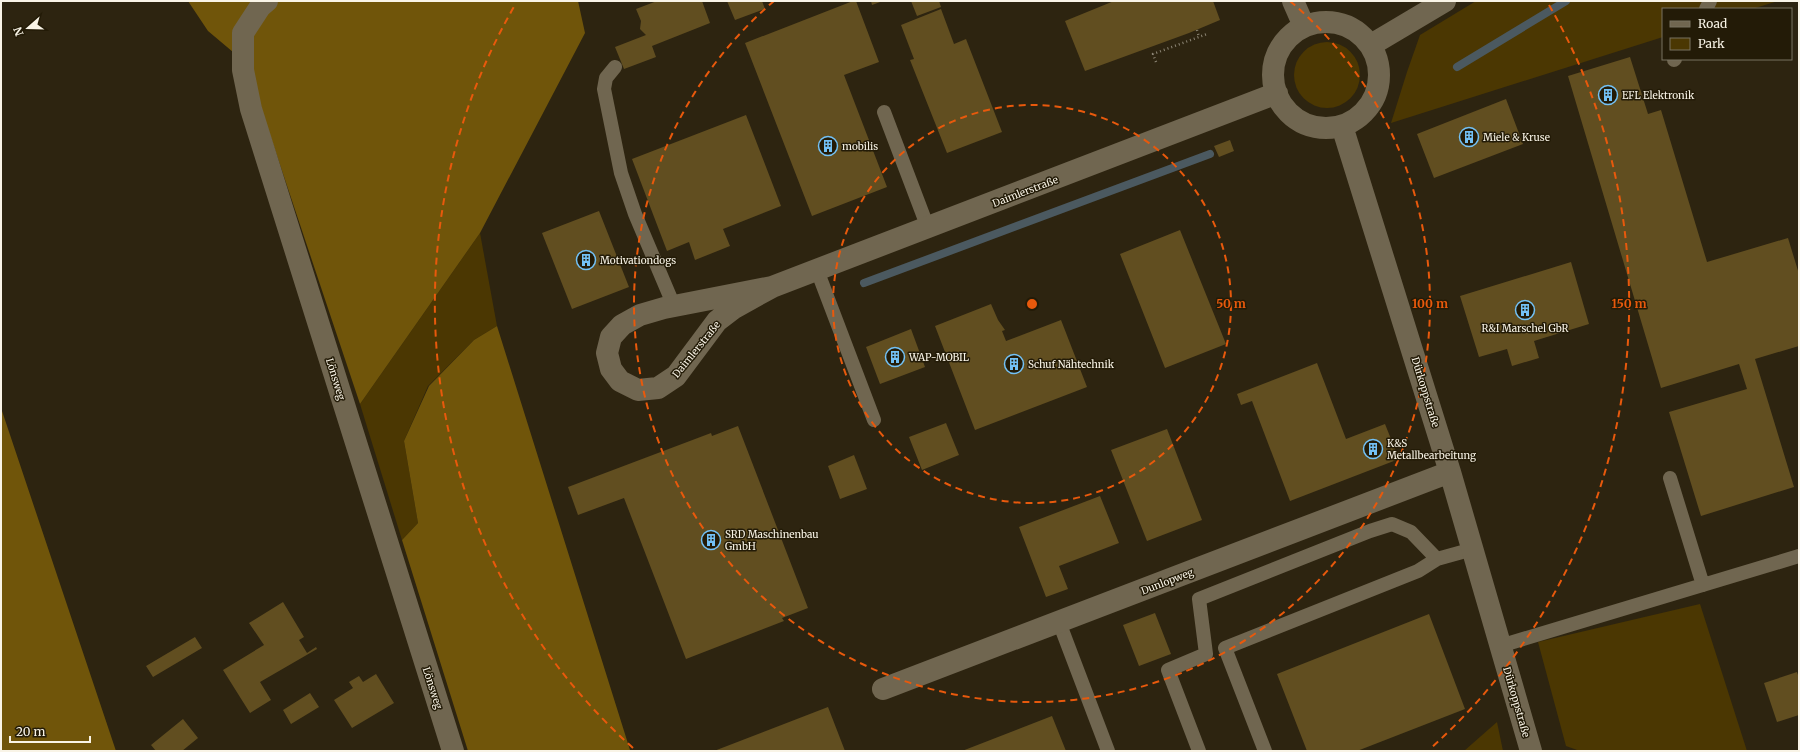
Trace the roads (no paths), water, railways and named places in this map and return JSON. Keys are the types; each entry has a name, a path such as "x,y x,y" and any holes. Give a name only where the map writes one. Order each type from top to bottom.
{"street":[{"path":"1293,1 1304,26"},
{"path":"1371,46 1445,1"},
{"name":"Lönsweg","path":"263,4 244,33 243,70 251,109 453,751"},
{"path":"1319,22 1334,22 1348,26 1361,34 1371,46 1380,76 1376,93 1369,107 1357,118 1342,126 1327,128 1311,126 1296,119 1284,108 1277,93 1273,78 1275,62 1281,47 1291,35 1304,26 1319,22"},
{"name":"Daimlerstraße","path":"772,287 640,314 622,325 611,337 606,353 611,369 620,381 638,390 658,388 676,376 717,320 734,308 772,287 1277,93"},
{"name":"Dürkoppstraße","path":"1342,126 1450,472 1531,751"},
{"name":"Dunlopweg","path":"883,689 1450,472"}],"lane":[{"path":"615,67 606,78 604,90 619,165 635,214 674,306"},
{"path":"884,112 928,228"},
{"path":"818,270 874,420"},
{"path":"1670,478 1703,585"},
{"path":"1199,751 1168,670 1206,654 1199,599 1370,531 1392,524 1411,532 1437,559"},
{"path":"1264,751 1225,648 1418,571 1437,559 1473,549"},
{"path":"1500,646 1799,556"},
{"path":"1059,622 1108,751"}],"waterway":[{"path":"1457,67 1566,1"},
{"path":"864,283 1210,154"}],"place":[{"name":"EFL Elektronik","path":"1608,95"},
{"name":"Miele & Kruse","path":"1469,137"},
{"name":"mobilis","path":"828,146"},
{"name":"Motivationdogs","path":"586,260"},
{"name":"R&I Marschel GbR","path":"1525,310"},
{"name":"WAP-MOBIL","path":"895,357"},
{"name":"Schuf Nähtechnik","path":"1014,364"},
{"name":"K&S Metallbearbeitung","path":"1373,449"},
{"name":"SRD Maschinenbau GmbH","path":"711,540"}]}
